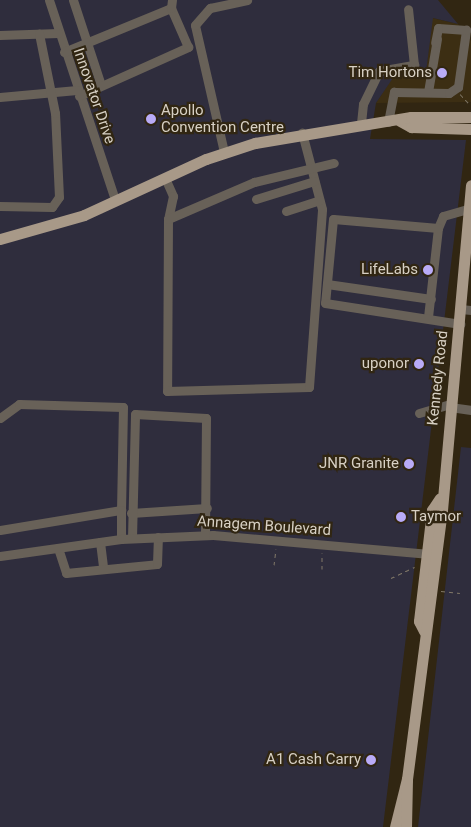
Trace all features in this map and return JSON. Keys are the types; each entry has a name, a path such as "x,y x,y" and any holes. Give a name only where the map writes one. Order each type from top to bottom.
{"main road":[{"path":"0,239 44,229 224,152 302,133 361,123 394,122 411,116 471,117"},
{"path":"394,122 411,127 471,129"},
{"name":"Kennedy Road","path":"406,827 407,779 424,631 432,591 432,554 460,324 466,309 468,259 463,252 471,185"},
{"name":"Kennedy Road","path":"424,631 419,621 426,566 432,554"},
{"name":"Kennedy Road","path":"395,827 407,779"}],"street":[{"name":"Innovator Drive","path":"49,0 64,52 115,200"},
{"path":"73,0 101,85"},
{"path":"224,152 195,25 210,8 247,0"},
{"path":"0,96 50,96 78,93 188,47 172,4 87,40 64,52"},
{"path":"361,123 363,104 379,71 414,65 408,9"},
{"path":"394,122 391,94 428,92 456,90 467,43 462,28 438,28 428,92"},
{"path":"0,36 58,33"},
{"path":"0,206 52,206 59,197 55,113 50,96 39,34"},
{"path":"165,178 173,196 168,219 167,391 309,387 319,200 302,133"},
{"path":"168,219 254,182 334,163"},
{"path":"256,199 314,181"},
{"path":"286,210 319,200"},
{"path":"428,317 438,228 443,216 467,215"},
{"path":"438,228 333,219 325,303 428,317 460,324"},
{"path":"327,284 431,299"},
{"path":"0,418 19,404 123,407 122,539"},
{"path":"419,412 450,406 471,410"},
{"path":"132,538 135,414 206,418 207,508 205,535"},
{"path":"132,513 207,508"},
{"path":"0,530 122,510"},
{"name":"Annagem Boulevard","path":"0,556 122,539 205,535 432,554"},
{"path":"58,548 66,573 104,567 157,564 158,537"},
{"path":"100,542 104,567"}],"path":[{"path":"456,90 471,106"},
{"path":"274,565 277,540"},
{"path":"322,544 322,569"},
{"path":"391,578 426,566"},
{"path":"432,591 460,592"}],"shaded area":[{"path":"0,0 438,0 458,24 433,18 426,72 393,78 376,103 370,139 466,140 383,827 0,827"},
{"path":"432,18 458,24 471,41 471,102 376,103 393,77 426,71"},
{"path":"461,447 471,448 471,827 418,827"}],"place":[{"name":"Tim Hortons","path":"442,73"},
{"name":"Apollo Convention Centre","path":"151,119"},
{"name":"LifeLabs","path":"428,270"},
{"name":"uponor","path":"419,364"},
{"name":"JNR Granite","path":"409,464"},
{"name":"Taymor","path":"401,517"},
{"name":"A1 Cash Carry","path":"371,760"}]}
